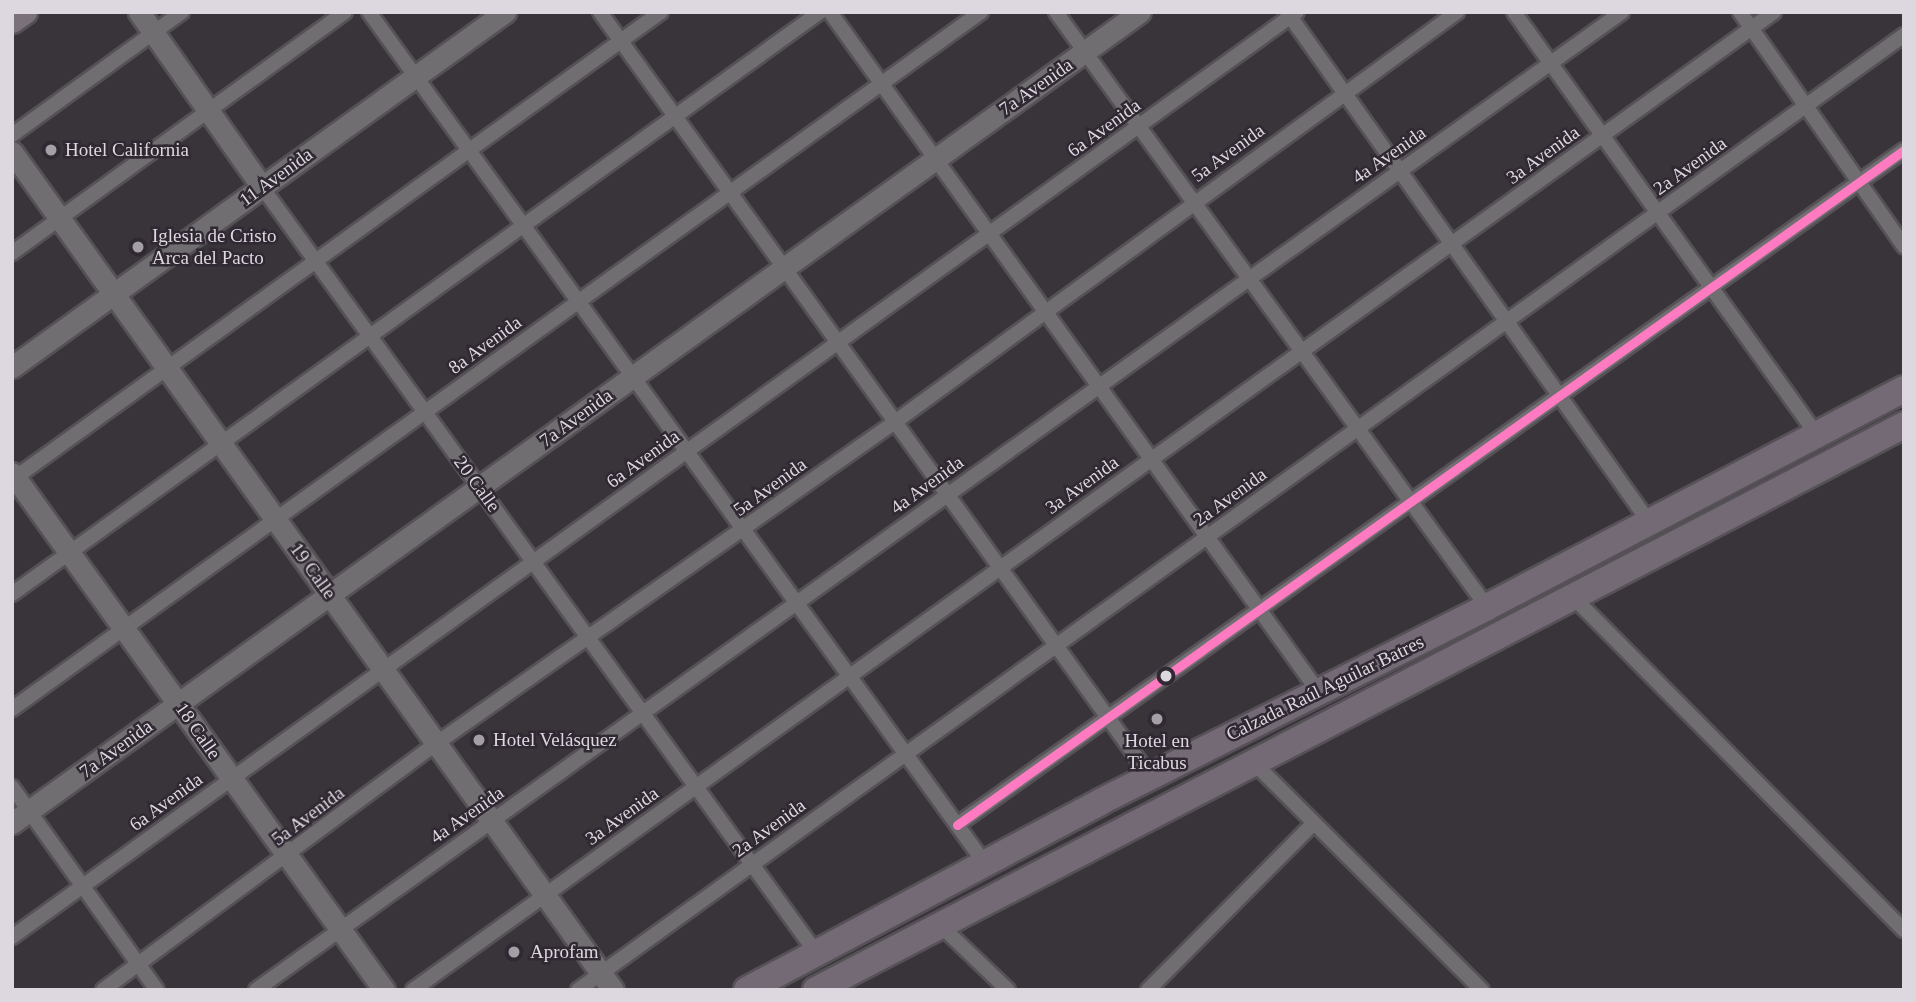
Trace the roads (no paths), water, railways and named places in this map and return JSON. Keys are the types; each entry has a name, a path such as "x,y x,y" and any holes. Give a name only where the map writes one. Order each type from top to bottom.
{"highway":[{"name":"Calzada Raúl Aguilar Batres","path":"747,990 1150,776 1487,607 1904,389"},
{"name":"Calzada Raúl Aguilar Batres","path":"816,990 1904,425"}],"main road":[{"path":"12,21 25,12"}],"street":[{"name":"20 Calle","path":"139,12 262,187 817,954"},
{"path":"12,135 182,12"},
{"path":"12,253 345,12"},
{"path":"369,12 986,865"},
{"name":"11 Avenida","path":"12,367 505,12"},
{"path":"600,12 1150,776"},
{"path":"13,477 168,369 661,12"},
{"path":"12,594 820,12"},
{"path":"830,12 1318,691"},
{"name":"8a Avenida","path":"12,709 981,12"},
{"path":"1056,12 1487,607"},
{"name":"7a Avenida","path":"21,817 1140,12"},
{"name":"5a Avenida","path":"103,990 437,743 590,640 895,422 1343,92 1457,12"},
{"path":"1514,12 1817,435"},
{"name":"4a Avenida","path":"256,990 1399,170 1552,65 1622,12"},
{"path":"1740,12 1904,246"},
{"name":"3a Avenida","path":"413,990 1774,12"},
{"path":"1291,14 1343,92 1649,522"},
{"name":"6a Avenida","path":"12,937 1139,127 1291,14"},
{"name":"2a Avenida","path":"578,990 607,981 752,864 1904,35"},
{"path":"957,825 1904,150"},
{"name":"19 Calle","path":"12,152 607,981"},
{"name":"18 Calle","path":"13,477 125,628 384,990"},
{"path":"1572,596 1904,930"},
{"path":"1252,762 1482,990"},
{"path":"12,787 21,817 83,886 158,990"},
{"path":"1148,990 1314,823"},
{"path":"940,925 1008,990"}],"place":[{"name":"Hotel California","path":"51,150"},
{"name":"Iglesia de Cristo Arca del Pacto","path":"138,247"},
{"name":"Hotel en Ticabus","path":"1157,719"},
{"name":"Hotel Velásquez","path":"479,740"},
{"name":"Aprofam","path":"514,952"}]}
